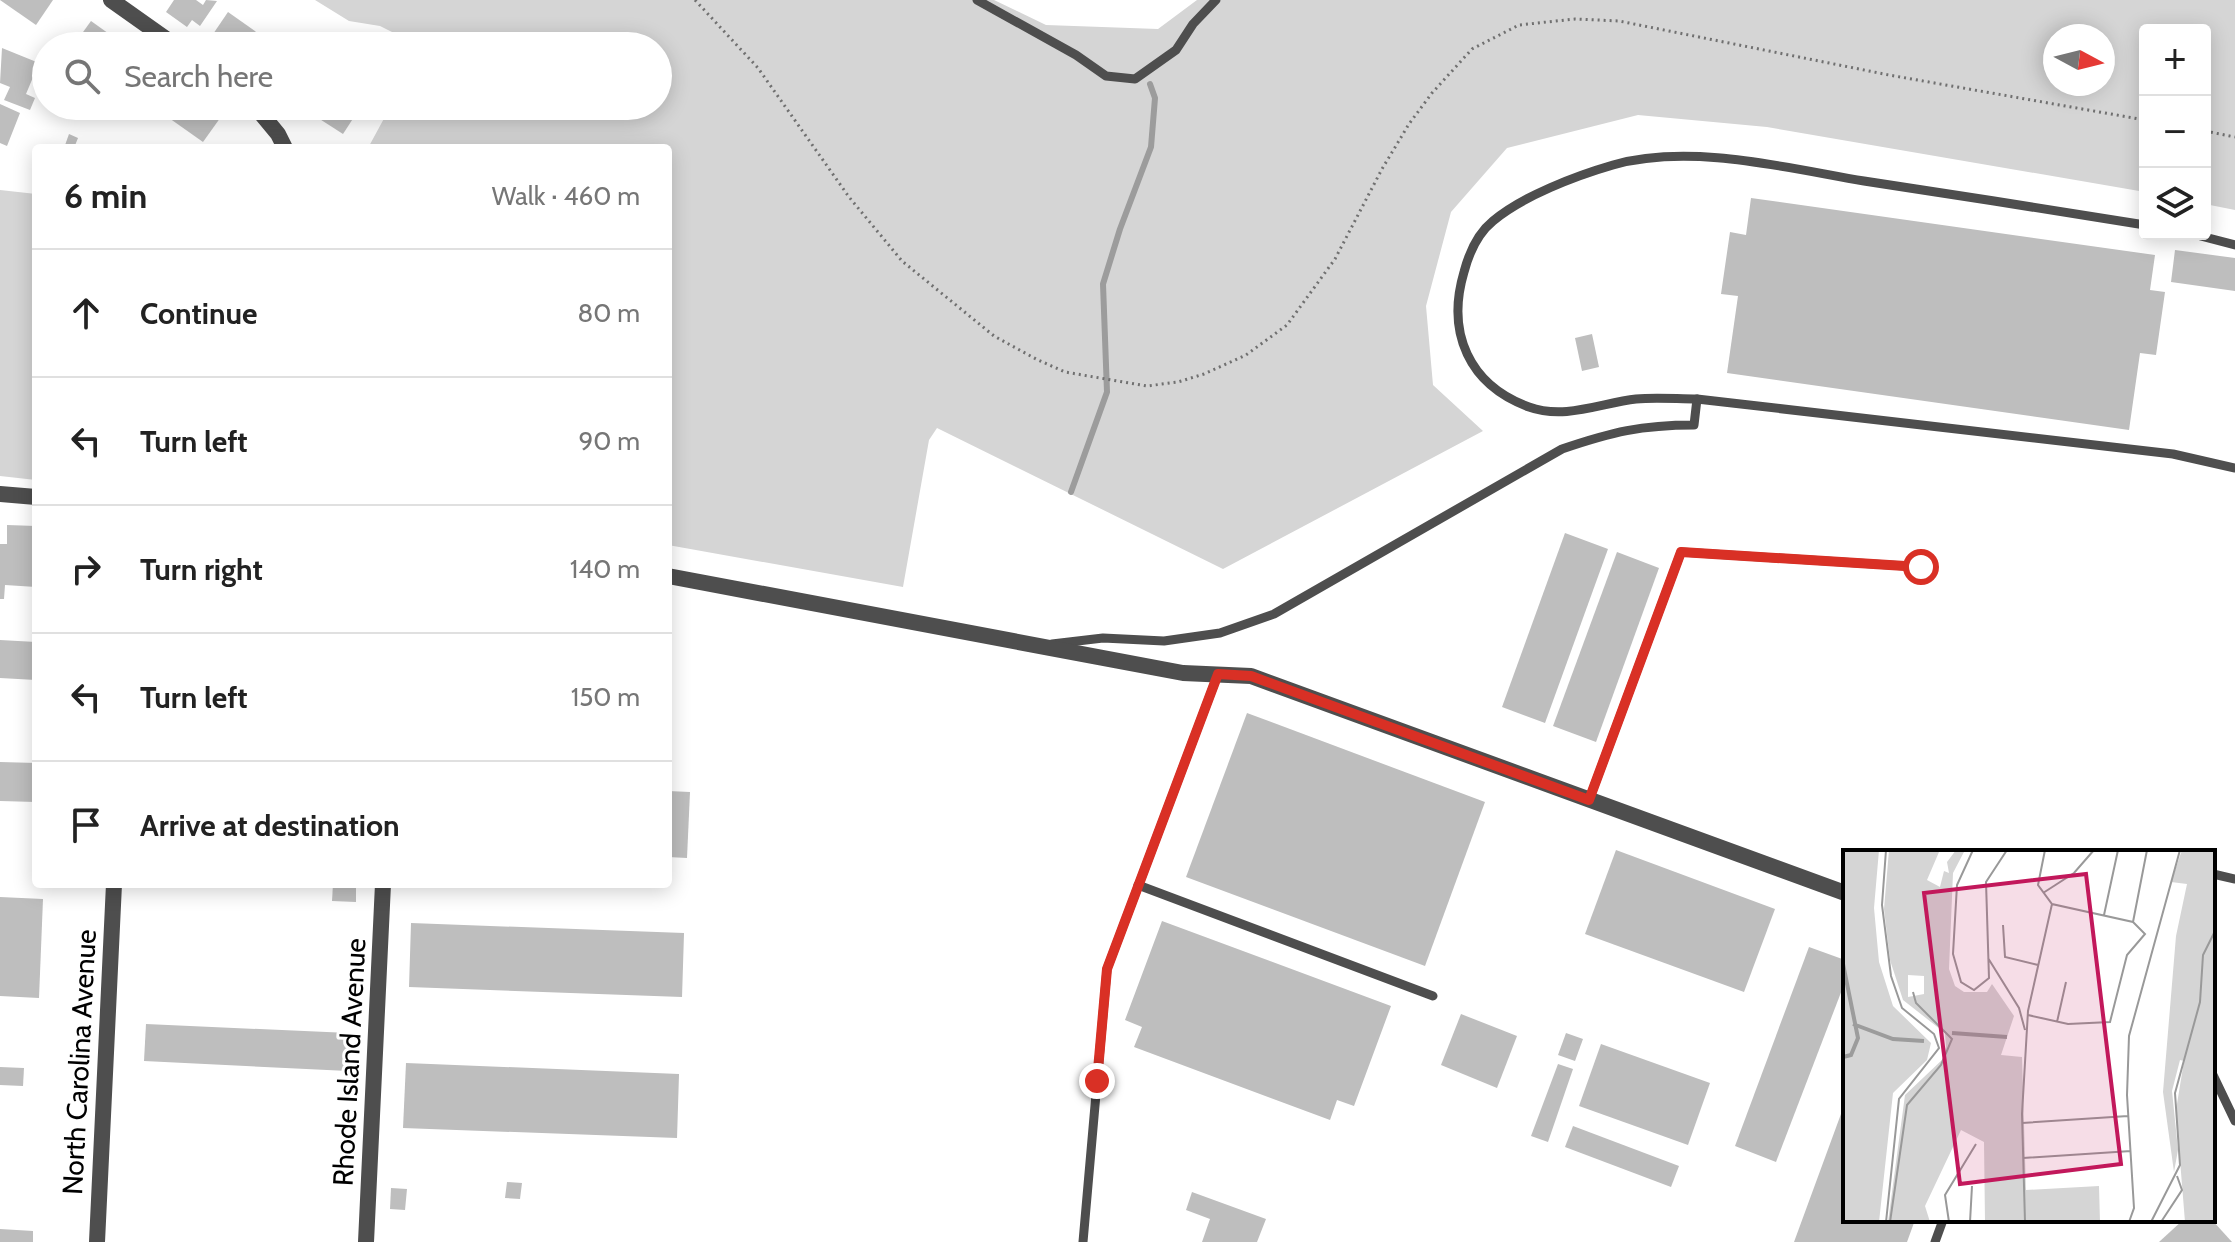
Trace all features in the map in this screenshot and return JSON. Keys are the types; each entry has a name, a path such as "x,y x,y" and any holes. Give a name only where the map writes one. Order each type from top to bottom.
{"street":[{"path":"111,0 156,32"},
{"path":"275,120 284,144"},
{"path":"0,494 32,497"},
{"path":"672,577 1183,673 1251,676 1843,892"},
{"name":"North Carolina Avenue","path":"97,1242 114,888"},
{"name":"Rhode Island Avenue","path":"366,1242 383,888"}],"lane":[{"path":"977,0 1076,55 1106,76 1135,79 1176,50 1193,24 1216,0"},
{"path":"2139,224 1751,163 1676,156 1615,165 1530,197 1491,222 1470,250 1460,285 1456,320 1465,351 1481,378 1503,396 1533,409 1575,412 1637,399 1697,399 2173,454 2235,468"},
{"path":"2211,239 2235,245"},
{"path":"1035,646 1103,638 1164,641 1220,633 1274,614 1562,449 1651,425 1694,425 1697,399"},
{"path":"1589,800 1681,552 1921,567"},
{"path":"1083,1242 1107,969 1218,674"},
{"path":"2215,874 2235,879"},
{"path":"1138,885 1433,996"},
{"path":"2215,1079 2235,1121"},
{"path":"1935,1242 1942,1222"}],"path":[{"path":"695,0 758,68 849,197 902,261 994,336 1026,354 1065,372 1147,386 1178,382 1204,374 1246,355 1287,325 1335,259 1382,169 1432,93 1472,49 1519,25 1575,19 1619,21 1874,72 2139,119"},
{"path":"2211,132 2235,137"}],"shaded area":[{"path":"315,0 994,0 1046,25 1158,29 1197,0 2235,0 2235,210 2211,205 2211,24 2139,24 2139,191 1767,127 1638,115 1507,148 1451,212 1426,306 1433,385 1483,431 1223,569 937,428 929,440 903,587 672,546 672,144 370,144 383,120 672,120 672,32 392,32 380,26 349,21"},
{"path":"0,190 32,194 32,480 0,476"}],"building":[{"path":"0,0 53,0 36,25"},
{"path":"174,0 196,0 203,5 206,0 217,1 200,26 192,20 187,27 166,12"},
{"path":"228,12 256,32 214,32"},
{"path":"91,21 106,32 83,32"},
{"path":"2,48 32,60 32,80 26,94 32,97 30,110 4,100 10,87 0,83"},
{"path":"0,104 20,113 7,146 0,143"},
{"path":"172,120 219,120 203,142"},
{"path":"321,120 352,120 343,134"},
{"path":"69,134 78,138 76,144 65,144"},
{"path":"1751,198 2155,255 2150,290 2165,292 2156,355 2140,353 2129,430 1727,373 1738,296 1721,294 1730,232 1746,235"},
{"path":"2175,250 2235,258 2235,291 2171,282"},
{"path":"1592,334 1599,367 1582,371 1575,338"},
{"path":"7,525 32,526 32,587 5,585 4,599 0,599 0,544 7,544"},
{"path":"1565,533 1608,549 1545,723 1502,707"},
{"path":"1617,552 1659,568 1596,742 1553,726"},
{"path":"0,640 32,642 32,680 0,678"},
{"path":"1247,713 1485,802 1425,966 1186,877"},
{"path":"0,762 32,763 32,802 0,801"},
{"path":"672,791 690,792 687,858 672,857"},
{"path":"1616,850 1775,909 1744,992 1585,934"},
{"path":"333,888 356,888 356,902 332,901"},
{"path":"0,897 43,899 39,998 0,996"},
{"path":"1162,921 1391,1006 1354,1106 1337,1100 1330,1120 1134,1047 1142,1027 1125,1020"},
{"path":"411,923 684,933 682,997 409,987"},
{"path":"1809,947 1843,959 1843,987 1776,1162 1735,1146"},
{"path":"1461,1014 1517,1036 1497,1088 1441,1065"},
{"path":"146,1024 349,1033 348,1071 144,1061"},
{"path":"1566,1033 1583,1039 1575,1061 1558,1055"},
{"path":"1601,1044 1710,1083 1688,1145 1579,1106"},
{"path":"406,1063 679,1074 677,1138 403,1128"},
{"path":"1558,1064 1573,1069 1548,1142 1531,1136"},
{"path":"0,1067 24,1068 23,1086 0,1085"},
{"path":"1843,1108 1843,1222 1914,1222 1907,1242 1794,1242"},
{"path":"1573,1126 1679,1166 1671,1187 1565,1147"},
{"path":"507,1182 522,1183 520,1199 505,1198"},
{"path":"391,1188 407,1189 405,1210 390,1209"},
{"path":"1192,1192 1266,1219 1257,1242 1202,1242 1210,1219 1186,1210"},
{"path":"2181,1222 2214,1222 2232,1242 2159,1242"},
{"path":"0,1229 33,1231 33,1242 0,1242"}],"waterway":[{"path":"1071,492 1107,392 1103,284 1151,147 1155,98 1150,84"}],"route":[{"path":"1097,1081 1107,969 1218,674 1251,676 1589,800 1681,552 1921,567"}]}
